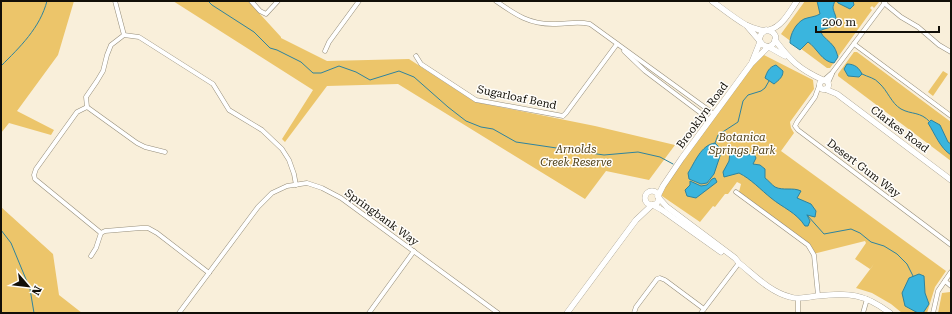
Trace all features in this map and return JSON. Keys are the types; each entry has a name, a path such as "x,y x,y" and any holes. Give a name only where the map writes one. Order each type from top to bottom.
{"street":[{"path":"115,1 124,35"},
{"path":"251,1 260,11 266,14 278,1"},
{"path":"325,51 329,42 359,1"},
{"path":"496,1 527,21 543,24 580,22 590,24 714,114"},
{"path":"712,1 746,25 759,30 767,30 774,33 776,39"},
{"path":"759,41 761,34 777,26 797,1"},
{"path":"885,2 901,17 918,27 938,45 951,52"},
{"name":"Desert Gum Way","path":"885,2 795,126 798,130 951,245"},
{"path":"746,25 763,46 768,47 772,46 776,39 782,21"},
{"path":"165,152 145,147 87,107 86,97 103,71 111,46 124,35 139,37 213,84 229,110 262,130 282,149 289,160 296,185"},
{"name":"Clarkes Road","path":"776,39 788,57"},
{"name":"Brooklyn Road","path":"751,64 759,41"},
{"path":"617,44 645,71 710,120"},
{"name":"Sugarloaf Bend","path":"416,56 420,64 476,100 563,116 566,114 617,44"},
{"path":"854,44 951,116"},
{"name":"Clarkes Road","path":"768,47 788,57 951,180"},
{"name":"Brooklyn Road","path":"658,197 668,177 714,114 751,64 768,47"},
{"path":"669,89 673,84"},
{"path":"87,107 77,112 36,169 34,175 35,179 101,233"},
{"name":"Brooklyn Road","path":"649,193 668,177"},
{"name":"Springbank Way","path":"179,313 258,207 272,193 287,186 307,183 322,188 342,198 498,313"},
{"path":"636,220 646,195 654,192 667,207 784,296 798,299 842,294 855,295 878,304 890,313"},
{"path":"736,192 808,245 814,255 818,296"},
{"path":"567,313 636,220 652,205 657,203 658,197"},
{"path":"645,199 648,204 662,210 733,261 739,263"},
{"path":"101,233 105,231 148,228 157,233 209,273"},
{"path":"91,256 96,248 101,233"},
{"path":"369,313 414,251"},
{"path":"634,313 636,307 648,290 657,279 660,278 665,280 702,311 739,263"},
{"path":"933,313 938,291 951,272"},
{"path":"945,281 951,286"},
{"path":"798,299 798,313"},
{"path":"863,313 868,299"}],"green space":[{"path":"1,1 74,1 58,55 17,111 54,130 51,135 9,123 1,133"},
{"name":"Arnolds Creek Reserve","path":"173,1 248,1 281,38 327,61 409,59 475,102 595,126 675,145 649,180 606,171 585,199 398,84 327,86 285,142 282,139 313,90"},
{"path":"805,1 879,2 874,8 872,6 870,8 872,10 830,68 827,68 781,34"},
{"path":"854,52 857,52 951,122 951,161 838,76"},
{"name":"Botanica Springs Park","path":"760,53 813,80 814,89 790,122 794,133 781,151 946,271 935,287 927,313 902,313 891,304 872,293 856,288 874,264 870,269 855,259 866,243 865,241 813,254 809,244 739,192 741,184 737,182 728,194 725,194 715,207 713,206 700,222 662,196 661,189"},
{"path":"943,71 948,74 933,96 928,92"},
{"path":"1,207 53,254 59,295 82,313 1,313"},
{"path":"950,292 951,313 938,313 942,293"}],"water":[{"path":"817,1 835,1 833,8 836,22 830,27 820,31 835,49 838,57 834,63 826,60 808,42 800,50 790,43 792,33 798,23 804,19 820,14"},
{"path":"837,1 853,1 854,5 850,9"},
{"path":"847,64 856,67 862,74 859,77 848,76 844,69"},
{"path":"776,65 783,71 783,73 774,84 765,78 769,70"},
{"path":"931,120 940,125 948,142 951,144 951,155 944,149 935,136 928,123"},
{"path":"715,143 722,150 714,174 707,183 701,184 689,179 688,173 702,150 710,144"},
{"path":"736,150 747,155 754,154 756,158 753,164 760,165 765,169 765,178 775,187 801,191 797,198 811,204 816,211 815,217 807,215 810,221 808,226 805,226 793,214 743,175 739,173 724,177 723,172 729,161 730,152"},
{"path":"715,178 717,182 696,198 687,196 685,190 690,185 690,181 701,186 707,185 712,179"},
{"path":"919,274 924,276 925,293 929,304 923,313 918,313 905,306 902,293 909,278"}],"waterway":[{"path":"1,66 22,44 40,20 47,1"},
{"path":"208,1 254,32 270,48 301,62 313,73 321,73 339,66 356,72 370,80 399,71 414,77 466,121 481,127 493,129 516,142 604,155 638,152 660,157 673,164"},
{"path":"862,74 877,81 895,104 901,109 923,116 930,122"},
{"path":"715,143 718,135 738,122 743,101 748,95 761,91 765,88 769,81"},
{"path":"807,215 824,234 851,229 860,233 871,242 884,246 897,254 907,264 913,276"},
{"path":"1,230 11,243 30,289 34,313"}]}
